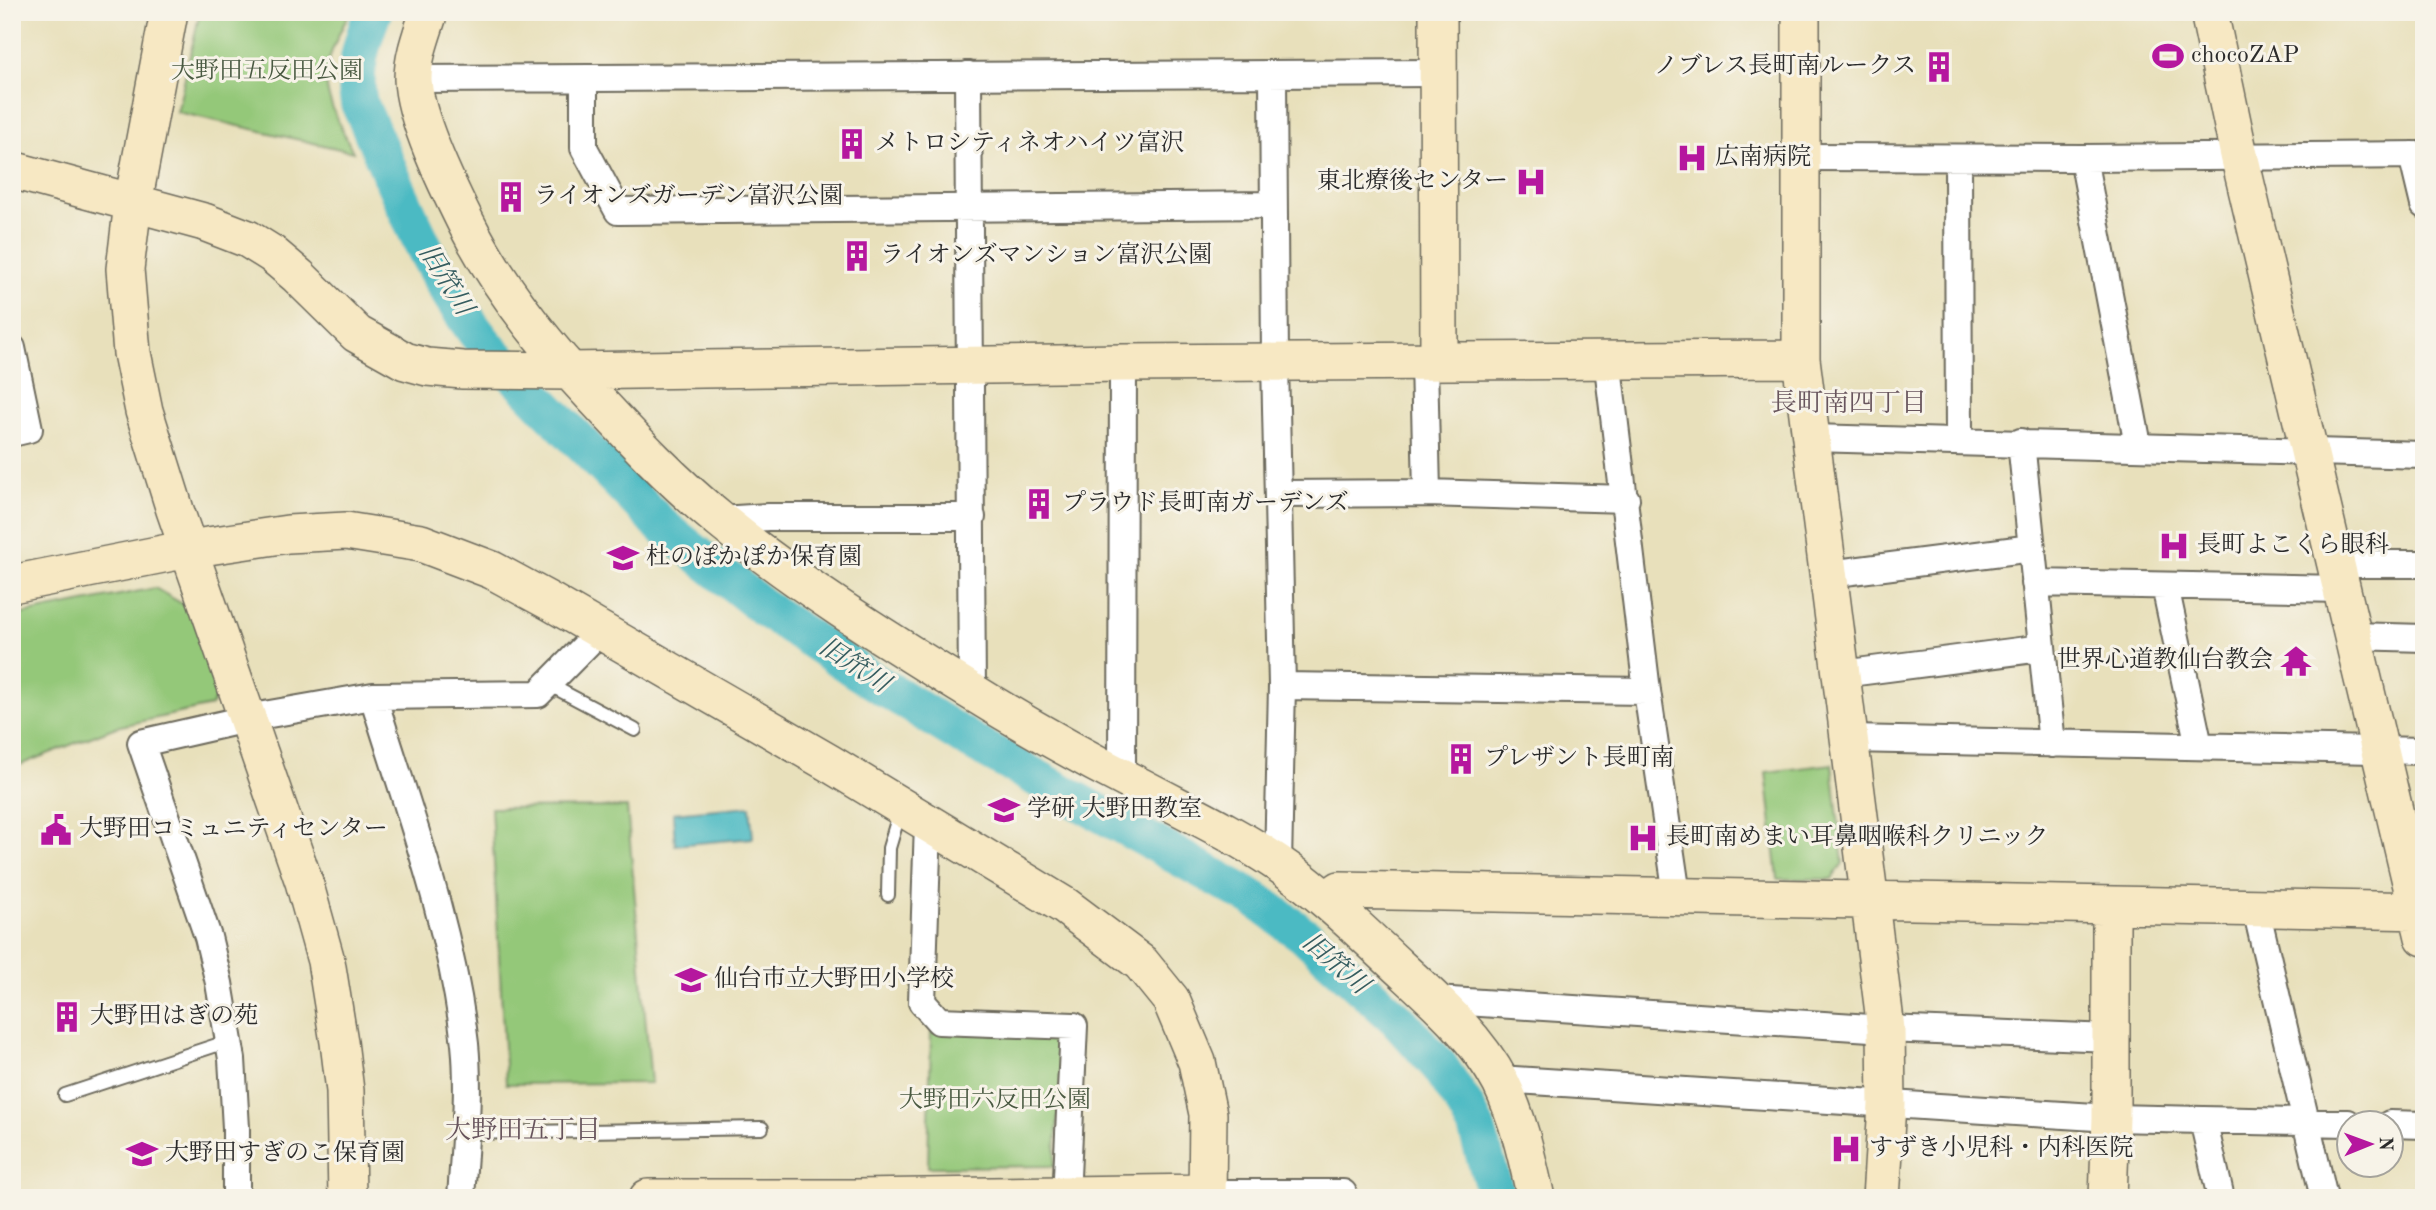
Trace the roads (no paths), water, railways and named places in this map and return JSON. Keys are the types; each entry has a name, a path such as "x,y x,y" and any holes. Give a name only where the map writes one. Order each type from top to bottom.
{"street":[{"path":"169,12 133,203 125,269 132,353 144,411 188,549 304,882 326,961 345,1091 347,1198"},
{"path":"429,12 415,57 415,102 444,177 484,259 569,371 645,452 720,520 771,560 890,641 972,693 1278,863 1326,900 1435,1000 1472,1040 1499,1079 1516,1115 1542,1197"},
{"path":"1427,493 1438,12"},
{"path":"1801,12 1801,359 1886,1029 1887,1105 1881,1198"},
{"path":"1326,900 1340,890 1869,898 2256,909 2422,920 2378,750 2239,155 2209,12"},
{"path":"413,79 1438,73"},
{"path":"968,75 972,693"},
{"path":"1273,75 1275,362 1282,686 1278,863"},
{"path":"584,79 584,148 618,211 1273,205"},
{"path":"1802,157 2418,155 2424,205"},
{"path":"1958,158 1959,441"},
{"path":"2084,158 2138,445"},
{"path":"12,170 204,222 248,239 272,254 357,334 405,361 427,367 569,371 1607,358 1801,359"},
{"path":"12,348 29,429 12,433"},
{"path":"1607,358 1647,691 1677,895"},
{"path":"1122,778 1123,363"},
{"path":"1812,438 2424,454"},
{"path":"2021,442 2052,744"},
{"path":"1279,494 1427,493 1626,499"},
{"path":"720,520 768,517 972,517"},
{"path":"12,584 188,549 288,534 346,531 421,543 492,570 829,763 1065,906 1141,962 1171,1000 1191,1044 1208,1114 1207,1195"},
{"path":"1829,573 2032,548"},
{"path":"2035,583 2165,586 2339,577 2424,564"},
{"path":"2165,586 2199,746"},
{"path":"236,1198 232,1059 208,937 141,743 247,718 373,696 538,694 600,631"},
{"path":"2353,636 2424,638"},
{"path":"1842,674 2042,648"},
{"path":"1282,686 1647,691"},
{"path":"373,696 443,922 457,983 465,1047 465,1133 461,1198"},
{"path":"1850,740 2424,751"},
{"path":"915,815 922,1002 939,1021 1074,1026 1066,1197"},
{"path":"2108,1198 2111,1118 2111,905"},
{"path":"2256,909 2324,1198"},
{"path":"1435,1000 1886,1029 2111,1038"},
{"path":"1499,1079 2111,1118 2334,1123"},
{"path":"2203,1120 2221,1198"},
{"path":"2404,1124 2424,1125"},
{"path":"648,1198 1343,1193 1343,1198"}],"lane":[{"path":"548,684 635,730"},
{"path":"888,895 889,848 895,823 915,815"},
{"path":"65,1095 229,1041"},
{"path":"465,1133 762,1128"}],"water":[{"path":"750,806 753,838 675,845 673,813"}],"waterway":[{"name":"旧笊川","path":"373,12 357,69 359,103 432,262 468,322 490,350 662,526 764,608 856,670 972,742 1256,900 1308,938 1398,1020 1440,1067 1476,1127 1497,1198"}],"place":[{"name":"chocoZAP","path":"2168,56"},
{"name":"ノブレス長町南ルークス","path":"1939,67"},
{"name":"メトロシティネオハイツ富沢","path":"852,144"},
{"name":"広南病院","path":"1692,158"},
{"name":"東北療後センター","path":"1531,182"},
{"name":"ライオンズガーデン富沢公園","path":"511,197"},
{"name":"ライオンズマンション富沢公園","path":"857,256"},
{"name":"プラウド長町南ガーデンズ","path":"1039,504"},
{"name":"長町よこくら眼科","path":"2174,546"},
{"name":"杜のぽかぽか保育園","path":"623,558"},
{"name":"世界心道教仙台教会","path":"2296,661"},
{"name":"プレザント長町南","path":"1461,759"},
{"name":"学研 大野田教室","path":"1004,810"},
{"name":"大野田コミュニティセンター","path":"56,830"},
{"name":"長町南めまい耳鼻咽喉科クリニック","path":"1643,838"},
{"name":"仙台市立大野田小学校","path":"691,980"},
{"name":"大野田はぎの苑","path":"67,1017"},
{"name":"すずき小児科・内科医院","path":"1846,1149"},
{"name":"大野田すぎのこ保育園","path":"142,1154"}],"district":[{"name":"長町南四丁目","path":"1849,404"},
{"name":"大野田五丁目","path":"523,1131"}],"park label":[{"name":"大野田五反田公園","path":"267,72"},
{"name":"大野田六反田公園","path":"995,1101"}]}
